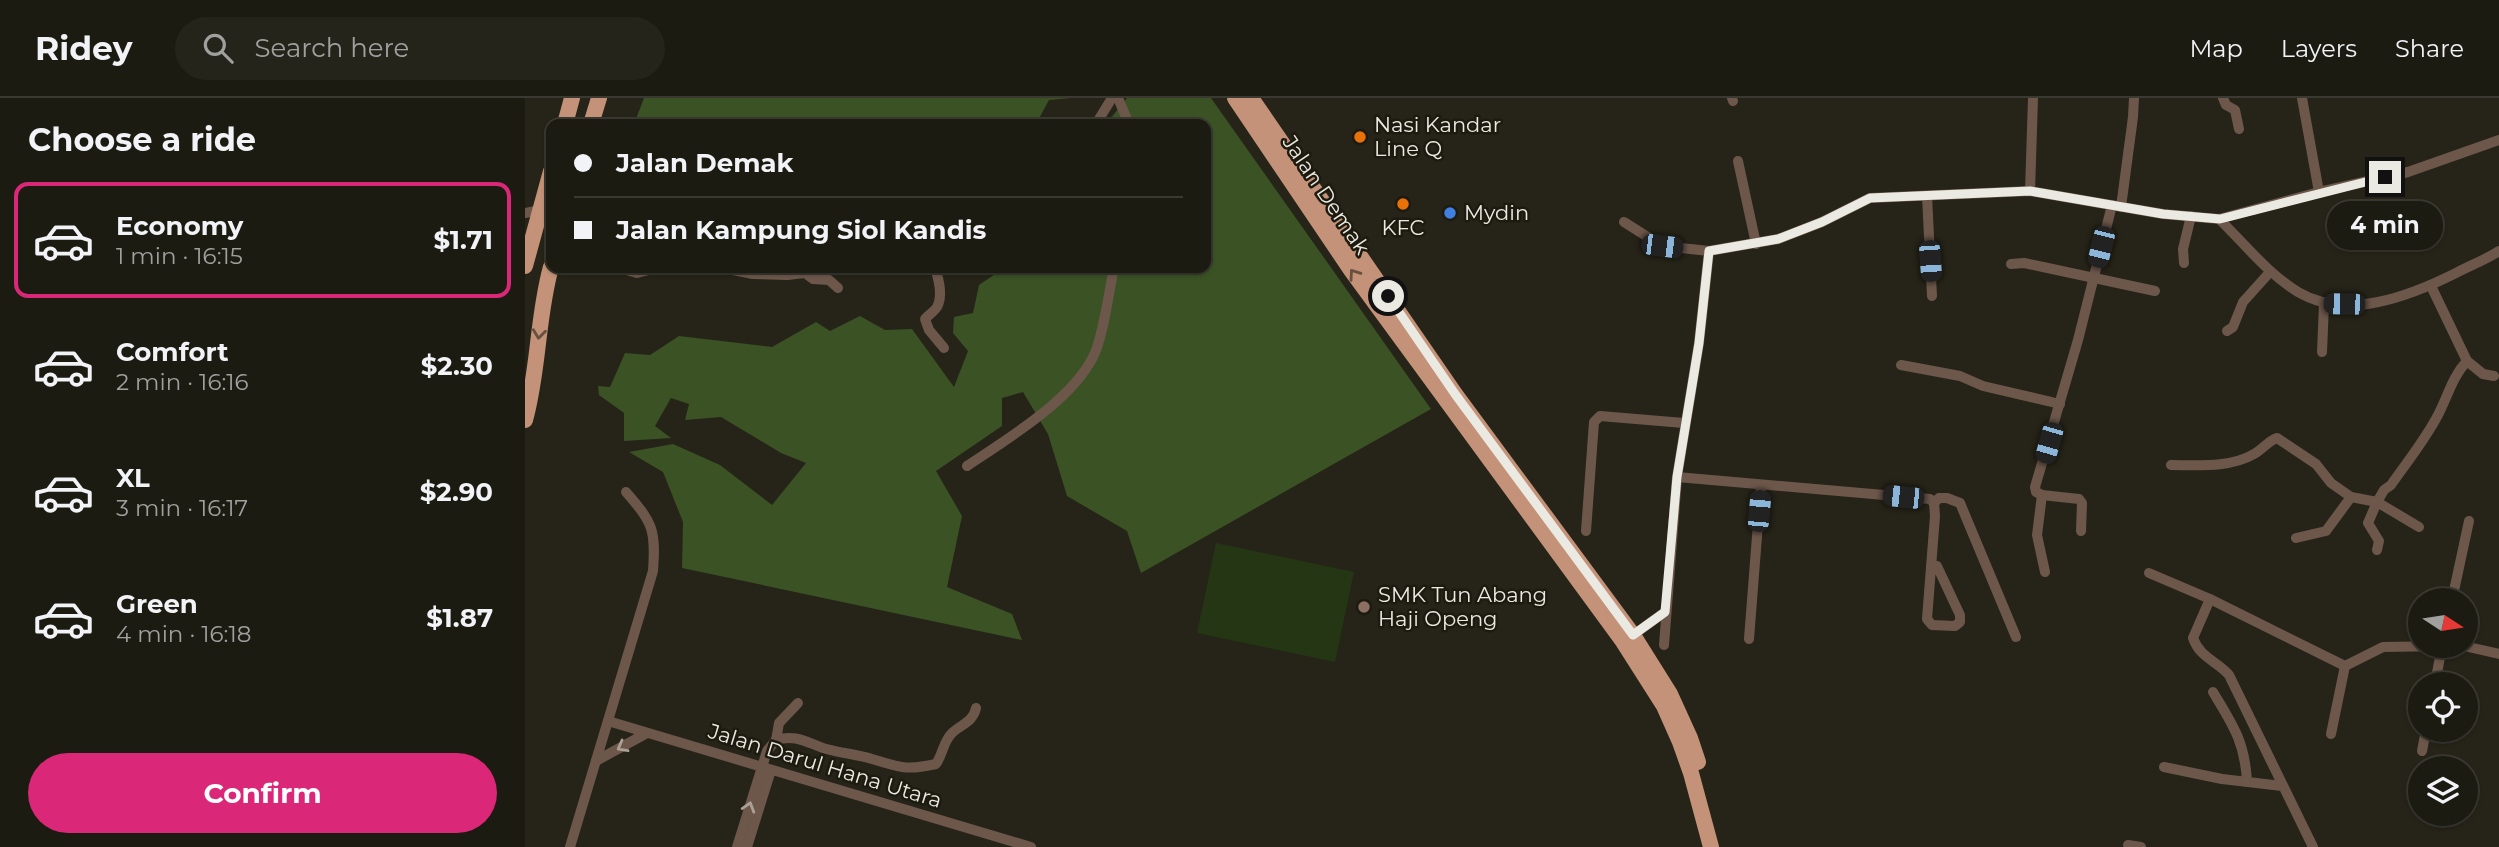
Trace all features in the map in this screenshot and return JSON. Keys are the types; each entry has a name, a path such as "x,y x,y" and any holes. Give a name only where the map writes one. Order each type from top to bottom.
{"highway":[{"path":"566,119 572,98"},
{"path":"593,119 599,98"},
{"name":"Jalan Demak","path":"1235,98 1351,270 1629,651 1664,706 1691,773 1711,847"},
{"name":"Jalan Demak","path":"1251,98 1455,394 1633,635 1670,694 1690,738 1721,847"},
{"path":"525,266 532,212 546,182"},
{"path":"525,420 533,386 549,273"}],"street":[{"path":"1099,119 1112,98"},
{"path":"1118,98 1127,119"},
{"path":"2030,191 2033,98"},
{"path":"2081,531 2082,503 2079,499 2042,495 2036,492 2035,487 2117,206 2134,98"},
{"path":"2223,98 2225,105 2235,110 2239,129"},
{"path":"2302,98 2319,192"},
{"path":"1623,222 1662,246 1709,251 1778,239 1822,222 1870,198 2030,191 2117,206 2220,219 2319,192 2408,172 2499,140"},
{"path":"1738,161 1756,244"},
{"path":"1927,196 1932,296"},
{"path":"2184,263 2183,250 2191,216"},
{"path":"2220,219 2270,272 2298,292 2324,304 2359,304 2390,299 2431,286 2499,251"},
{"path":"1664,645 1677,477 1699,343 1709,251"},
{"path":"2011,264 2024,263 2155,291"},
{"path":"2227,331 2233,327 2243,302 2270,272"},
{"path":"748,273 805,273 813,279 829,280 838,288"},
{"path":"937,273 939,281 937,308 925,319 929,330 944,348"},
{"path":"967,466 1027,425 1083,373 1096,350 1113,273"},
{"path":"2431,286 2467,361 2483,374 2494,376"},
{"path":"2322,352 2324,304"},
{"path":"2377,550 2379,541 2368,523 2377,502 2422,441 2439,413 2458,371 2467,361"},
{"path":"1901,365 1960,376 1983,386 2060,404"},
{"path":"1586,531 1594,422 1599,416 1684,423"},
{"path":"2171,465 2227,463 2254,454 2277,438 2316,464 2331,483 2351,498 2377,502 2419,527"},
{"path":"1677,477 1930,499 1934,503"},
{"path":"1749,639 1761,485"},
{"path":"570,847 653,571 655,542 649,518 626,492"},
{"path":"2042,495 2037,532 2045,572"},
{"path":"1931,565 1937,566 1942,573 1960,615 1960,622 1955,626 1928,623 1934,503 1939,498 1947,498 1960,503 2016,637"},
{"path":"2296,538 2326,531 2351,498"},
{"path":"2455,588 2469,521"},
{"path":"2149,573 2210,599 2345,666"},
{"path":"2210,599 2193,639 2208,660 2229,675 2313,847"},
{"path":"1633,635 1665,612"},
{"path":"2345,666 2383,647 2408,647"},
{"path":"2478,649 2499,654"},
{"path":"2331,734 2345,666"},
{"path":"2213,692 2236,731 2246,757 2247,782"},
{"path":"747,847 766,768 767,751 776,740 779,723 798,704"},
{"path":"776,740 796,737 819,747 909,769 936,764 952,733 974,717 976,708"},
{"name":"Jalan Darul Hana Utara","path":"608,721 1031,847"},
{"path":"596,761 647,733"},
{"path":"2422,751 2424,742"},
{"path":"2164,767 2282,786"},
{"path":"737,847 766,768"},
{"path":"2128,845 2141,847"}],"green space":[{"path":"644,98 1071,98 1049,100 1039,119 636,119"},
{"path":"1127,98 1211,98 1431,409 1141,573 1127,531 1067,496 1048,434 1023,392 1002,398 1002,426 936,471 962,516 947,587 1012,614 1022,640 682,568 683,522 663,472 629,452 673,444 720,465 772,505 806,463 781,453 721,417 685,420 689,404 671,398 655,426 671,438 624,441 624,413 599,395 598,386 610,387 625,353 650,355 679,336 772,347 816,322 830,331 860,316 885,330 912,329 954,387 968,351 953,333 954,317 973,313 979,285 997,273 1211,273 1211,119 1110,119"},
{"path":"1216,543 1354,572 1335,662 1197,633"}],"place":[{"name":"Nasi Kandar Line Q","path":"1360,137"},
{"name":"KFC","path":"1403,204"},
{"name":"Mydin","path":"1450,213"},
{"name":"SMK Tun Abang Haji Openg","path":"1364,607"}],"route":[{"path":"1388,296 1455,394 1633,635 1665,612 1677,477 1699,343 1709,251 1778,239 1822,222 1870,198 2030,191 2163,214 2220,219 2385,177"}]}
